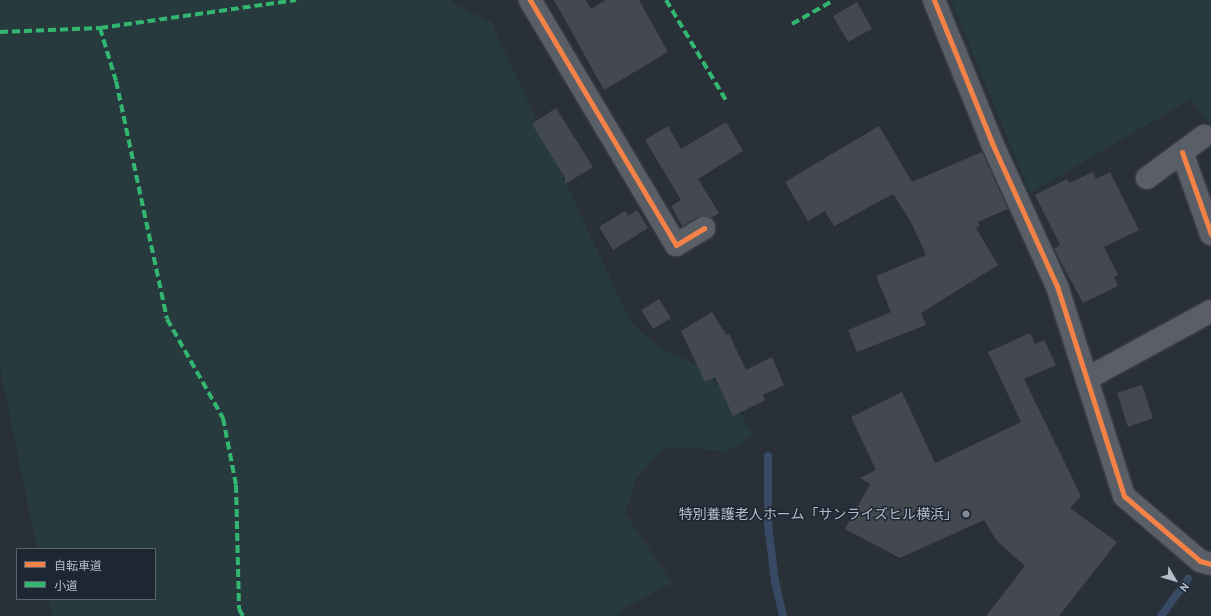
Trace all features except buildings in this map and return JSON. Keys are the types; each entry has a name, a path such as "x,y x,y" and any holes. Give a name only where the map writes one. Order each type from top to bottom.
{"street":[{"path":"530,0 676,245 704,228"},
{"path":"934,0 992,143 1057,286 1088,378 1124,496 1200,561 1211,564"},
{"path":"1147,178 1204,136"},
{"path":"1182,152 1211,234"},
{"path":"1088,378 1211,311"}],"green space":[{"path":"0,0 452,0 454,4 491,22 631,323 659,347 700,366 734,403 753,435 727,452 695,448 664,449 637,477 625,513 672,583 619,611 618,616 52,616 48,600 156,600 156,548 37,548 0,368"},
{"path":"951,0 1211,0 1211,128 1191,99 1030,193"}],"waterway":[{"path":"768,456 768,524 775,581 783,616"},
{"path":"1161,616 1188,579"}],"marked path":[{"path":"0,32 100,28 296,0"},
{"path":"666,0 727,102"},
{"path":"792,24 834,0"},
{"path":"100,28 116,81 167,319 223,418 236,485 239,609 243,616"}],"cycle path":[{"path":"530,0 676,245 704,228"},
{"path":"934,0 992,143 1057,286 1124,496 1200,561 1211,564"},
{"path":"1182,152 1211,234"}],"place":[{"name":"特別養護老人ホーム「サンライズヒル横浜」","path":"966,514"}]}
